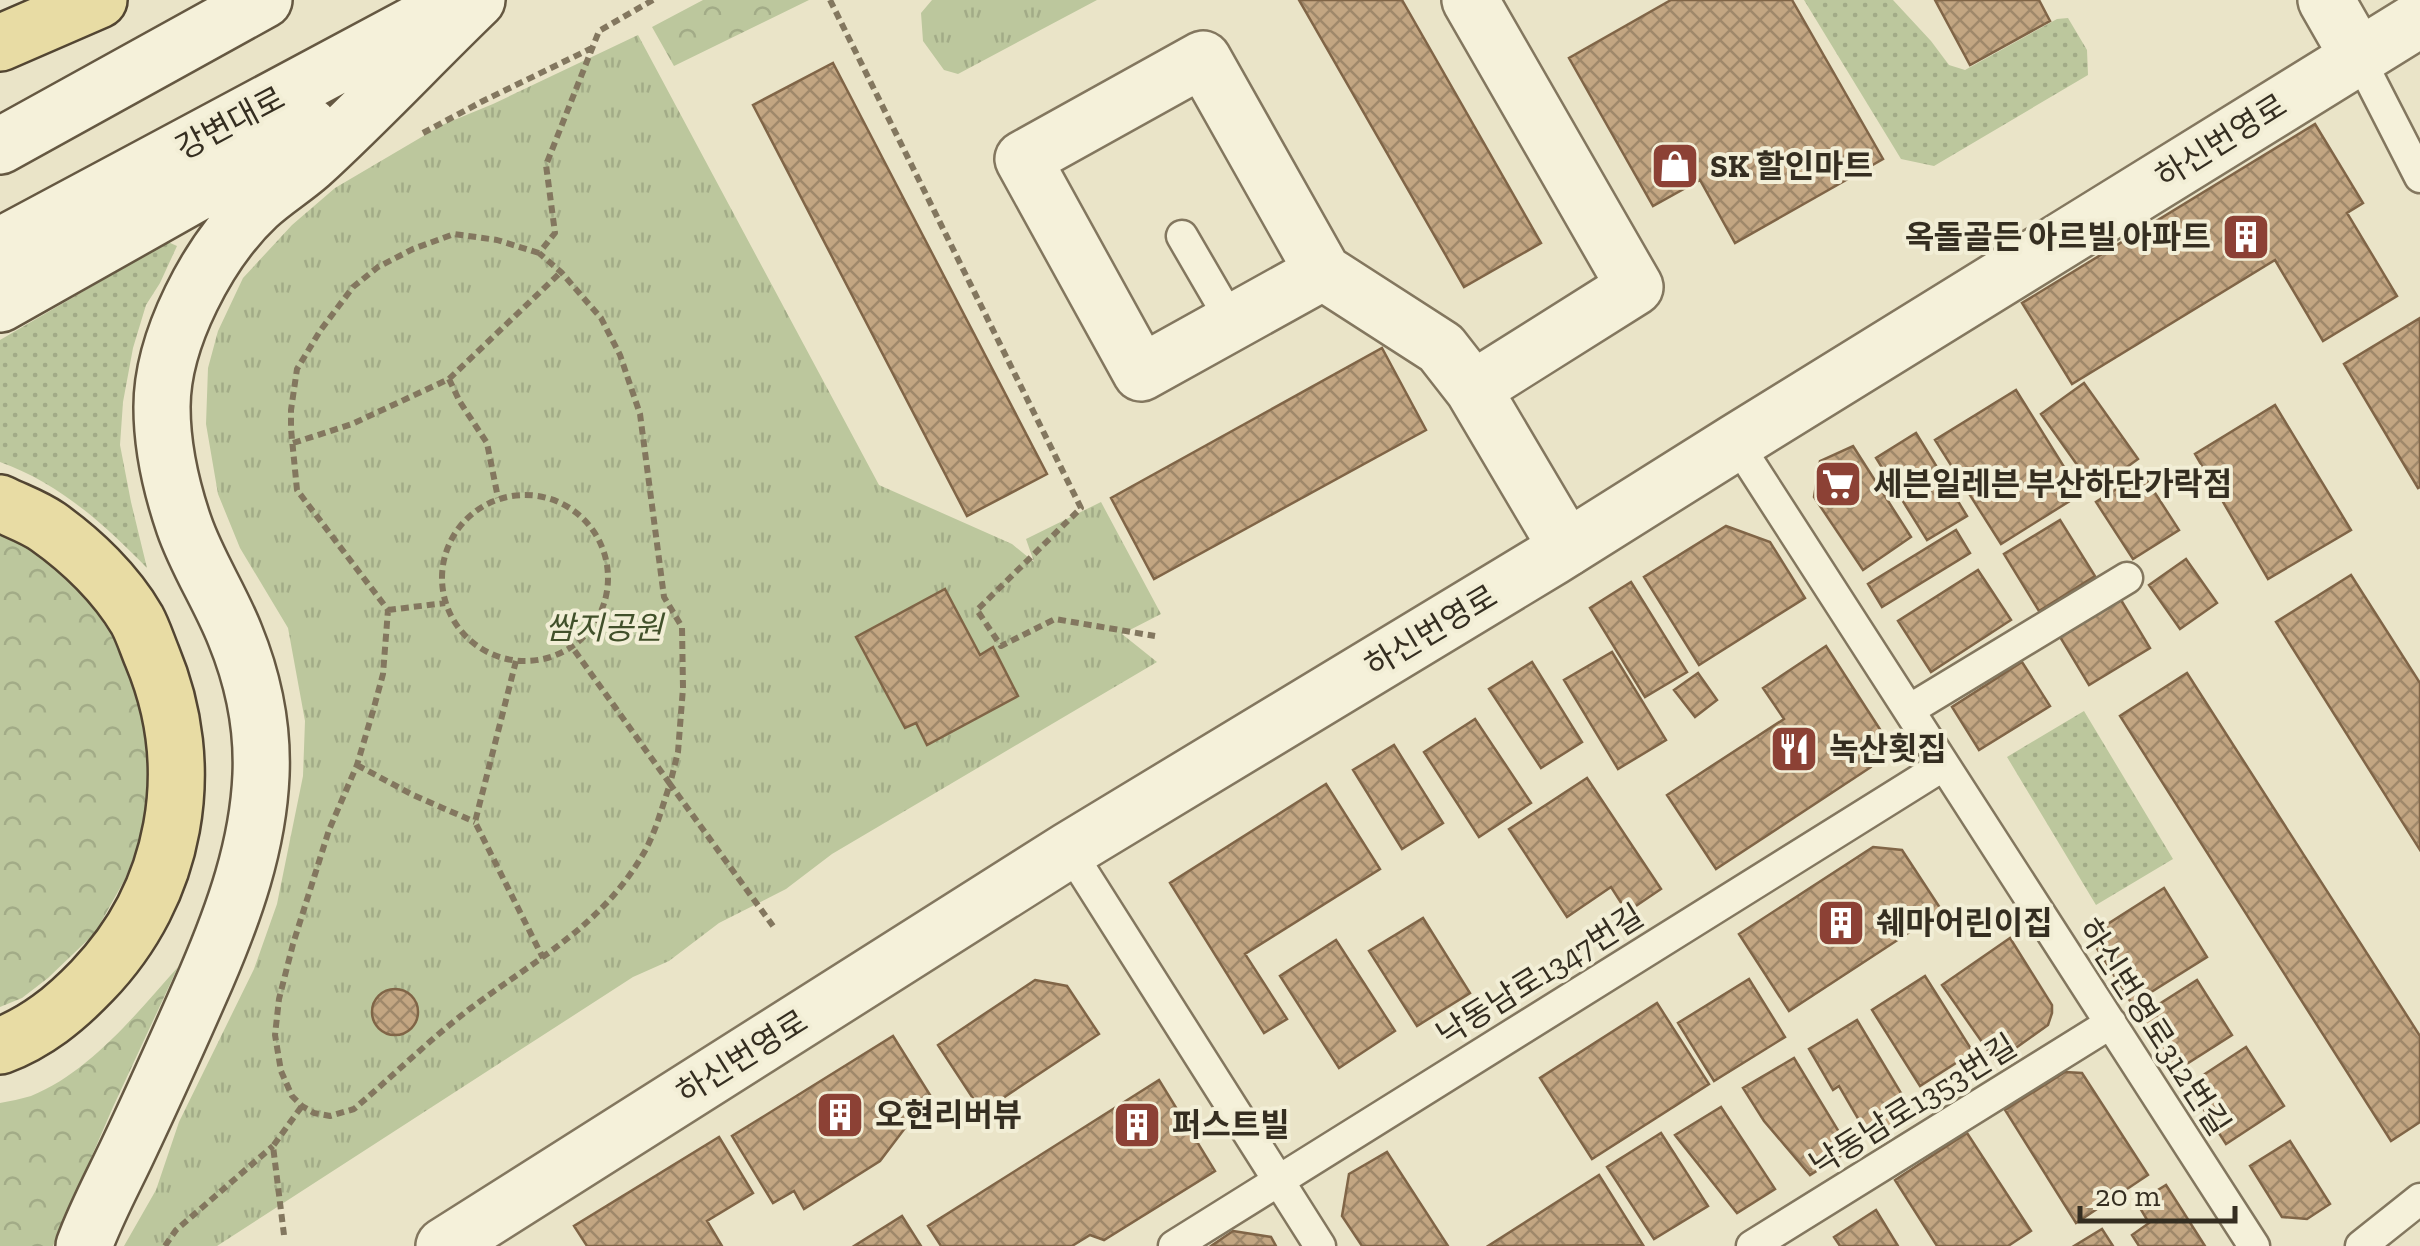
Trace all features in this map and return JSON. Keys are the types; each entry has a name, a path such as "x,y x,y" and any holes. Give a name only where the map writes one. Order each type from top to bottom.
{"main road":[{"path":"0,43 99,0"},
{"path":"0,503 46,526 99,570 136,620 169,706 178,764 172,829 152,893 138,920 114,958 80,993 50,1020 0,1046"}],"street":[{"path":"0,146 264,0"},
{"name":"강변대로","path":"0,246 460,0"},
{"path":"0,304 244,166 336,107 475,0"},
{"path":"84,1246 227,928 247,866 261,775 256,700 236,636 185,529 166,456 162,406 171,353 184,312 204,274 239,225 308,166 475,0"},
{"path":"1470,0 1634,287 1474,389"},
{"path":"2326,0 2358,56"},
{"name":"하신번영로","path":"444,1246 1069,850 1568,548 2420,19"},
{"path":"1322,272 1141,373 1022,160 1203,59 1322,272 1440,348 1474,389 1568,548"}],"lane":[{"path":"2358,56 2420,177"},
{"path":"1182,236 1232,322"},
{"name":"하신번영로312번길","path":"1736,442 2254,1246"},
{"path":"1909,710 2127,578"},
{"name":"낙동남로1347번길","path":"1174,1246 1944,764"},
{"path":"1069,850 1320,1246"},
{"name":"낙동남로1353번길","path":"1752,1246 2111,1023"},
{"path":"2361,1246 2420,1199"}],"path":[{"path":"539,253 555,233 546,164 599,31 653,0"},
{"path":"830,0 1080,508 976,610 1001,646 1056,619 1155,636"},
{"path":"414,138 592,48"},
{"path":"454,234 497,240 539,253 601,318 620,355 640,414 664,597 682,627 683,688 678,752 670,784 645,852 604,909 544,959 470,1009 354,1109 330,1116 314,1113 292,1096 281,1070 275,1035 279,999 329,830 356,765 382,674 388,610 297,490 290,410 296,370 353,287 378,267 413,248 454,234"},
{"path":"294,442 352,424 449,379 561,272"},
{"path":"449,379 486,443 498,498"},
{"path":"525,494 553,499 577,513 596,534 606,559 608,584 603,608 591,630 555,656 516,661 492,655 455,624 445,602 441,577 445,551 457,528 476,510 498,498 525,494"},
{"path":"388,610 445,602"},
{"path":"572,647 773,926"},
{"path":"475,822 516,661"},
{"path":"356,765 475,822 544,959"},
{"path":"165,1246 176,1230 273,1146 302,1106"},
{"path":"273,1146 284,1235"}],"green space":[{"path":"703,0 809,0 674,66 652,27"},
{"path":"932,0 1097,0 958,74 944,70 923,41 921,13"},
{"path":"1804,0 1893,0 1949,65 1965,70 2057,19 2068,18 2087,50 2088,75 1934,166 1901,159"},
{"name":"쌈지공원","path":"638,35 879,485 1012,544 1034,562 1026,539 1101,502 1161,614 1122,634 1157,662 832,854 786,889 719,923 669,961 633,977 217,1246 124,1246 156,1190 179,1122 254,969 277,904 303,776 305,721 288,628 240,548 218,494 206,424 208,368 218,331 243,278 292,225 335,188 442,125"},
{"path":"168,242 177,246 146,305 133,348 120,445 147,568 80,506 42,481 0,462 0,340"},
{"path":"0,526 80,588 120,648 139,697 148,749 148,797 139,843 125,879 95,933 48,978 22,998 0,1007"},
{"path":"2084,711 2173,859 2096,905 2007,757"},
{"path":"178,967 53,1246 0,1246 0,1103 31,1096 93,1057"}],"building":[{"path":"1299,0 1402,0 1541,243 1464,287"},
{"path":"1671,0 1792,0 1883,159 1735,243 1700,180 1653,206 1569,58"},
{"path":"1935,0 2039,0 2050,21 1970,65"},
{"path":"833,63 1047,474 967,516 753,105"},
{"name":"옥돌골든 아르빌 아파트","path":"2315,124 2363,203 2347,213 2397,296 2323,341 2275,260 2072,384 2022,303"},
{"path":"2420,318 2420,487 2418,488 2344,364"},
{"path":"1382,348 1426,430 1154,579 1111,498"},
{"path":"2084,383 2138,459 2095,490 2041,414"},
{"path":"2016,390 2081,494 2001,544 1935,440"},
{"path":"2275,405 2351,530 2268,579 2195,454"},
{"path":"1916,433 1967,516 1927,540 1876,458"},
{"path":"1853,446 1911,537 1863,570 1814,497 1820,461"},
{"path":"2142,473 2179,530 2133,559 2096,502"},
{"path":"2060,520 2095,576 2039,611 2004,554"},
{"path":"1726,526 1770,542 1805,598 1699,665 1644,577"},
{"path":"1956,530 1970,553 1882,607 1868,584"},
{"path":"2186,559 2217,603 2180,629 2149,585"},
{"path":"1978,570 2011,620 1931,672 1898,621"},
{"path":"2351,575 2420,683 2420,850 2276,622"},
{"path":"1631,582 1687,672 1645,697 1590,608"},
{"path":"945,589 980,655 993,647 1018,696 927,745 916,723 905,728 856,637"},
{"path":"2121,600 2150,648 2089,685 2060,637"},
{"path":"1826,646 1883,734 1871,767 1716,869 1667,795 1784,719 1763,688"},
{"path":"1612,652 1666,740 1618,769 1564,680"},
{"path":"1532,662 1582,742 1541,768 1489,689"},
{"path":"2022,662 2050,706 1979,750 1952,707"},
{"path":"1698,673 1717,700 1695,717 1674,690"},
{"path":"2187,673 2420,1036 2420,1122 2391,1141 2120,716"},
{"path":"1475,719 1531,803 1479,837 1424,752"},
{"path":"1394,745 1443,823 1402,849 1353,770"},
{"path":"1587,778 1661,889 1627,912 1611,887 1567,917 1509,829"},
{"path":"1326,784 1380,869 1245,954 1287,1019 1264,1033 1170,883"},
{"name":"쉐마어린이집","path":"1873,847 1902,850 1942,911 1789,1011 1739,934"},
{"path":"2164,888 2207,957 2132,1004 2089,936"},
{"path":"1423,918 1470,993 1417,1026 1369,951"},
{"path":"2010,938 2052,1005 2052,1013 2048,1025 1996,1062 1942,985"},
{"path":"1336,940 1395,1031 1339,1068 1280,976"},
{"path":"1925,976 1973,1052 1920,1086 1872,1010"},
{"path":"1749,979 1785,1037 1714,1081 1678,1023"},
{"path":"1035,980 1067,986 1099,1034 982,1112 938,1045"},
{"path":"2197,980 2232,1035 2174,1072 2139,1017"},
{"path":"395,989 412,995 418,1012 412,1029 395,1035 378,1029 372,1012 378,995"},
{"path":"1657,1003 1709,1084 1592,1159 1540,1078"},
{"path":"1857,1020 1913,1113 1870,1139 1839,1086 1833,1090 1809,1049"},
{"name":"오현리버뷰","path":"893,1036 930,1095 880,1161 804,1209 794,1191 773,1203 732,1136"},
{"path":"2246,1047 2284,1106 2226,1144 2188,1085"},
{"path":"1794,1058 1850,1150 1810,1175 1764,1121 1743,1088"},
{"path":"2065,1072 2082,1073 2148,1175 2076,1223 2005,1110"},
{"name":"퍼스트빌","path":"1159,1080 1215,1171 1104,1240 1090,1235 1072,1246 941,1246 928,1226"},
{"path":"1721,1107 1775,1189 1737,1213 1675,1135"},
{"path":"1661,1133 1708,1206 1654,1239 1607,1167"},
{"path":"1967,1133 2031,1231 2008,1246 1937,1246 1895,1180"},
{"path":"719,1137 753,1193 707,1221 722,1246 587,1246 574,1226"},
{"path":"2290,1141 2330,1204 2307,1219 2282,1217 2250,1166"},
{"path":"1387,1152 1448,1246 1362,1246 1342,1216 1349,1174"},
{"path":"1599,1175 1643,1245 1488,1246"},
{"path":"2166,1185 2205,1246 2139,1246 2132,1235 2149,1223 2137,1203"},
{"path":"1876,1210 1898,1246 1840,1246 1834,1237"},
{"path":"902,1216 921,1246 854,1246"},
{"path":"2102,1229 2113,1246 2074,1246"},
{"path":"1233,1231 1271,1237 1276,1246 1211,1246"}],"place":[{"name":"SK 할인마트","path":"1675,166"},
{"name":"옥돌골든 아르빌 아파트","path":"2246,237"},
{"name":"세븐일레븐 부산하단가락점","path":"1838,484"},
{"name":"녹산횟집","path":"1794,749"},
{"name":"쉐마어린이집","path":"1841,923"},
{"name":"오현리버뷰","path":"840,1115"},
{"name":"퍼스트빌","path":"1137,1125"}]}
